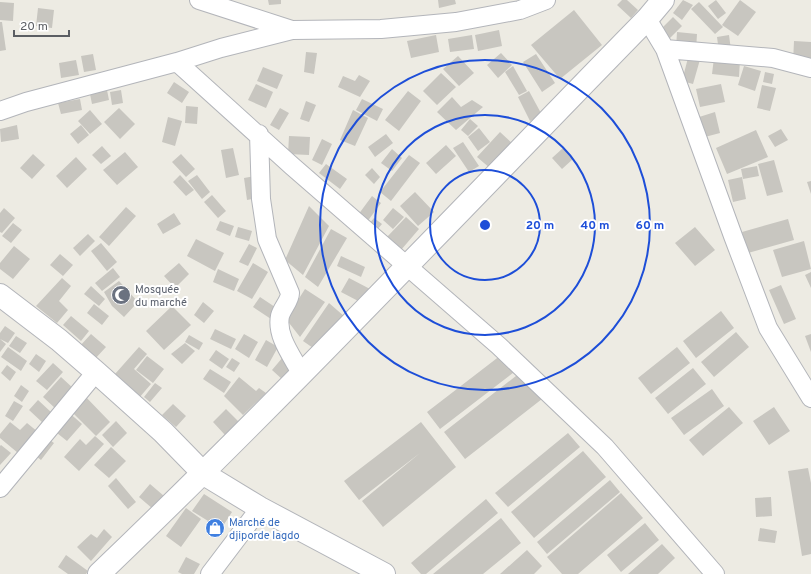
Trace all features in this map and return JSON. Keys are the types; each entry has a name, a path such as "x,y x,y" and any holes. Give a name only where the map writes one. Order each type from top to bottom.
{"street":[{"path":"199,0 292,30"},
{"path":"0,111 26,102 292,30 381,29 456,22 520,10 546,0"},
{"path":"99,574 204,474 648,19 663,0"},
{"path":"648,19 665,49 732,236 768,328 811,398"},
{"path":"665,49 773,58 811,68"},
{"path":"177,62 259,134 292,166 408,265 499,346 605,447 715,574"},
{"path":"259,134 261,199 266,239 290,293 290,297 281,314 279,326 281,335 301,373"},
{"path":"0,295 59,340 96,372 163,432 204,474 260,508 384,574"},
{"path":"0,488 96,372"},
{"path":"210,574 260,508"}],"building":[{"path":"268,0 281,0 281,4 269,5"},
{"path":"438,0 455,0 456,4 439,8"},
{"path":"622,0 627,0 638,10 631,18 617,5"},
{"path":"683,0 693,5 682,20 673,13"},
{"path":"716,0 726,13 718,19 708,6"},
{"path":"740,0 756,12 738,36 722,25"},
{"path":"0,2 14,3 13,21 0,20"},
{"path":"699,2 723,27 715,34 691,9"},
{"path":"38,8 54,10 52,28 36,26"},
{"path":"574,10 602,45 560,79 531,45"},
{"path":"673,17 682,26 669,39 660,30"},
{"path":"0,22 2,22 6,50 0,51"},
{"path":"499,30 502,46 478,51 475,35"},
{"path":"677,32 697,34 696,50 676,49"},
{"path":"436,35 439,52 411,58 407,41"},
{"path":"472,35 474,49 450,52 448,39"},
{"path":"729,35 731,50 719,52 717,37"},
{"path":"794,41 811,42 811,63 793,62"},
{"path":"306,52 317,53 314,74 304,72"},
{"path":"501,53 512,65 498,78 487,65"},
{"path":"93,54 96,70 84,72 81,56"},
{"path":"536,54 555,83 542,92 523,62"},
{"path":"689,54 701,56 693,84 682,81"},
{"path":"458,56 474,73 459,86 443,69"},
{"path":"714,58 740,60 739,77 712,74"},
{"path":"76,60 79,75 61,78 59,63"},
{"path":"513,66 527,91 519,95 505,72"},
{"path":"744,66 761,71 755,91 738,85"},
{"path":"263,67 283,75 277,89 257,81"},
{"path":"765,72 774,74 772,84 763,82"},
{"path":"441,73 456,87 437,105 423,91"},
{"path":"359,75 370,81 360,97 338,87 343,76 355,81"},
{"path":"174,82 189,92 182,103 167,93"},
{"path":"256,84 273,92 266,108 248,100"},
{"path":"721,84 725,102 700,107 696,89"},
{"path":"762,85 776,88 770,111 757,108"},
{"path":"107,90 109,100 92,104 90,94"},
{"path":"121,90 123,103 112,105 110,92"},
{"path":"408,91 421,101 399,131 385,120"},
{"path":"529,91 542,115 530,121 518,97"},
{"path":"452,97 461,107 472,100 483,107 456,130 437,112"},
{"path":"80,99 82,110 61,114 58,103"},
{"path":"362,99 383,109 377,121 356,110"},
{"path":"306,101 316,105 309,122 300,119"},
{"path":"186,106 198,107 197,124 185,123"},
{"path":"119,108 135,124 120,139 104,122"},
{"path":"280,108 289,113 279,130 270,125"},
{"path":"90,110 102,124 90,134 78,121"},
{"path":"353,110 368,118 355,146 340,140"},
{"path":"715,112 720,133 701,138 696,118"},
{"path":"168,117 182,121 175,146 162,142"},
{"path":"470,119 478,126 468,136 461,130"},
{"path":"17,125 19,139 1,142 0,129"},
{"path":"81,125 89,135 78,144 70,134"},
{"path":"479,128 490,142 478,151 468,137"},
{"path":"781,129 788,140 775,147 768,136"},
{"path":"756,130 768,157 727,174 716,148"},
{"path":"500,132 514,145 491,169 477,157"},
{"path":"386,134 393,143 375,157 368,147"},
{"path":"289,136 310,137 309,155 288,154"},
{"path":"322,139 332,144 322,165 312,160"},
{"path":"463,142 479,166 469,172 453,148"},
{"path":"446,145 456,156 436,174 426,163"},
{"path":"102,146 111,156 101,164 92,155"},
{"path":"233,148 239,175 226,178 221,150"},
{"path":"563,148 573,159 562,169 552,158"},
{"path":"392,149 402,158 392,171 381,163"},
{"path":"125,152 138,167 117,185 103,170"},
{"path":"33,154 45,165 32,179 20,168"},
{"path":"181,154 195,169 186,177 172,162"},
{"path":"409,155 420,163 391,201 380,192"},
{"path":"76,157 87,169 67,188 56,176"},
{"path":"774,160 783,192 767,196 758,164"},
{"path":"326,164 347,179 340,189 319,173"},
{"path":"757,166 759,176 743,179 741,169"},
{"path":"372,168 380,177 374,184 365,175"},
{"path":"180,175 194,190 186,196 173,182"},
{"path":"197,175 210,192 202,199 188,181"},
{"path":"255,176 258,198 247,200 244,178"},
{"path":"742,177 746,199 733,202 728,180"},
{"path":"811,181 811,194 807,182"},
{"path":"415,192 434,212 418,226 400,206"},
{"path":"212,195 226,211 218,218 204,202"},
{"path":"372,196 381,203 367,222 358,215"},
{"path":"309,206 329,226 303,275 285,260"},
{"path":"126,207 136,216 109,246 99,237"},
{"path":"4,208 15,218 2,233 0,232 0,213"},
{"path":"393,208 404,217 393,229 383,220"},
{"path":"174,213 181,224 163,234 157,224"},
{"path":"406,217 419,229 401,250 387,237"},
{"path":"374,218 382,224 376,231 368,225"},
{"path":"788,219 794,240 748,253 742,232"},
{"path":"220,221 234,226 230,236 216,230"},
{"path":"13,223 22,230 11,243 2,236"},
{"path":"238,227 252,231 249,241 235,237"},
{"path":"695,227 715,250 695,266 675,243"},
{"path":"331,229 347,238 318,287 305,277"},
{"path":"88,234 95,241 80,256 73,248"},
{"path":"196,239 224,253 215,271 187,256"},
{"path":"804,241 811,269 782,277 773,250"},
{"path":"101,243 117,262 107,271 91,251"},
{"path":"249,244 257,248 248,266 239,262"},
{"path":"14,246 30,259 13,279 0,269 0,263"},
{"path":"60,254 73,265 63,276 50,265"},
{"path":"341,256 365,267 361,277 337,266"},
{"path":"179,263 189,274 175,288 164,276"},
{"path":"253,263 268,272 252,299 237,291"},
{"path":"113,268 120,277 102,291 95,283"},
{"path":"218,269 239,279 234,291 213,282"},
{"path":"811,272 811,288 805,275"},
{"path":"62,278 71,286 59,301 68,310 57,323 36,306"},
{"path":"349,278 370,289 362,303 341,292"},
{"path":"119,281 138,302 124,317 112,306 104,292"},
{"path":"781,285 796,319 784,324 769,290"},
{"path":"91,286 105,299 99,306 84,294"},
{"path":"305,289 325,302 300,337 286,319"},
{"path":"260,297 278,309 271,319 253,307"},
{"path":"203,302 214,311 204,323 194,315"},
{"path":"329,303 345,317 316,350 303,341"},
{"path":"94,304 109,316 102,325 87,313"},
{"path":"172,306 191,325 164,350 146,331"},
{"path":"721,311 734,328 696,358 683,341"},
{"path":"71,316 89,331 81,341 63,325"},
{"path":"5,326 15,333 8,343 0,339 0,333"},
{"path":"215,329 236,339 231,349 210,339"},
{"path":"736,332 749,347 714,377 701,362"},
{"path":"91,334 106,347 94,360 79,347"},
{"path":"244,334 258,342 249,358 235,349"},
{"path":"811,334 811,352 805,336"},
{"path":"189,335 203,343 199,350 185,342"},
{"path":"16,336 27,343 20,353 9,346"},
{"path":"0,339 6,344 0,352"},
{"path":"266,340 278,347 267,367 255,360"},
{"path":"185,343 195,351 182,364 171,354"},
{"path":"8,347 27,361 21,371 1,357"},
{"path":"139,347 147,354 134,369 151,384 139,398 122,383 123,381 115,374"},
{"path":"677,347 690,363 651,394 638,378"},
{"path":"216,350 229,359 222,369 209,360"},
{"path":"505,352 518,369 440,429 427,412"},
{"path":"36,354 46,361 39,372 29,364"},
{"path":"147,356 164,369 153,383 136,370"},
{"path":"283,357 295,367 283,380 272,370"},
{"path":"232,358 240,363 234,372 226,367"},
{"path":"53,363 63,372 47,390 36,381"},
{"path":"7,365 16,372 10,381 1,373"},
{"path":"693,368 706,384 668,414 655,398"},
{"path":"210,369 231,382 224,393 203,379"},
{"path":"521,372 542,399 465,459 444,432"},
{"path":"61,377 74,389 56,409 43,397"},
{"path":"239,377 256,391 259,388 266,393 243,415 224,396"},
{"path":"155,383 162,388 150,402 144,397"},
{"path":"21,385 29,391 22,402 14,396"},
{"path":"712,389 724,406 684,435 671,418"},
{"path":"82,393 110,422 96,436 68,408"},
{"path":"38,400 52,413 43,423 29,410"},
{"path":"14,401 23,406 13,421 5,416"},
{"path":"173,404 186,416 176,427 162,415"},
{"path":"729,407 743,423 703,456 689,440"},
{"path":"774,407 790,431 769,445 753,421"},
{"path":"226,409 239,422 225,435 213,422"},
{"path":"67,411 82,424 67,441 52,429"},
{"path":"116,421 127,433 113,447 102,435"},
{"path":"10,422 20,430 27,423 38,432 18,453 0,438 0,434"},
{"path":"421,422 456,467 383,527 362,501 420,453 359,500 344,481"},
{"path":"568,433 580,447 508,507 495,493"},
{"path":"44,436 54,443 41,460 32,453"},
{"path":"95,436 104,444 79,471 64,457 80,439 86,445"},
{"path":"1,445 11,453 0,465 0,446"},
{"path":"111,447 126,461 109,478 94,465"},
{"path":"583,451 606,477 534,538 511,512"},
{"path":"808,468 811,483 811,554 802,556 788,471"},
{"path":"116,478 136,502 128,509 108,486"},
{"path":"610,480 620,492 547,554 537,542"},
{"path":"150,484 164,496 153,509 139,497"},
{"path":"621,493 643,518 578,574 562,574 547,557"},
{"path":"204,494 232,512 221,529 192,511"},
{"path":"771,497 772,516 756,517 755,498"},
{"path":"486,499 498,513 426,574 421,574 411,563"},
{"path":"186,508 201,519 181,547 166,536"},
{"path":"501,518 521,543 483,574 433,574"},
{"path":"645,523 659,540 621,572 607,555"},
{"path":"760,528 777,531 775,543 758,541"},
{"path":"104,529 112,537 91,561 77,547 91,534 97,538"},
{"path":"662,544 675,558 658,574 628,574"},
{"path":"527,550 542,566 534,574 500,574"},
{"path":"66,555 88,571 86,574 68,574 58,567"},
{"path":"186,557 200,564 194,574 182,574 178,572"}],"place":[{"name":"Mosquée du marché","path":"121,295"},
{"name":"Marché de djiporde lagdo","path":"215,528"}]}
